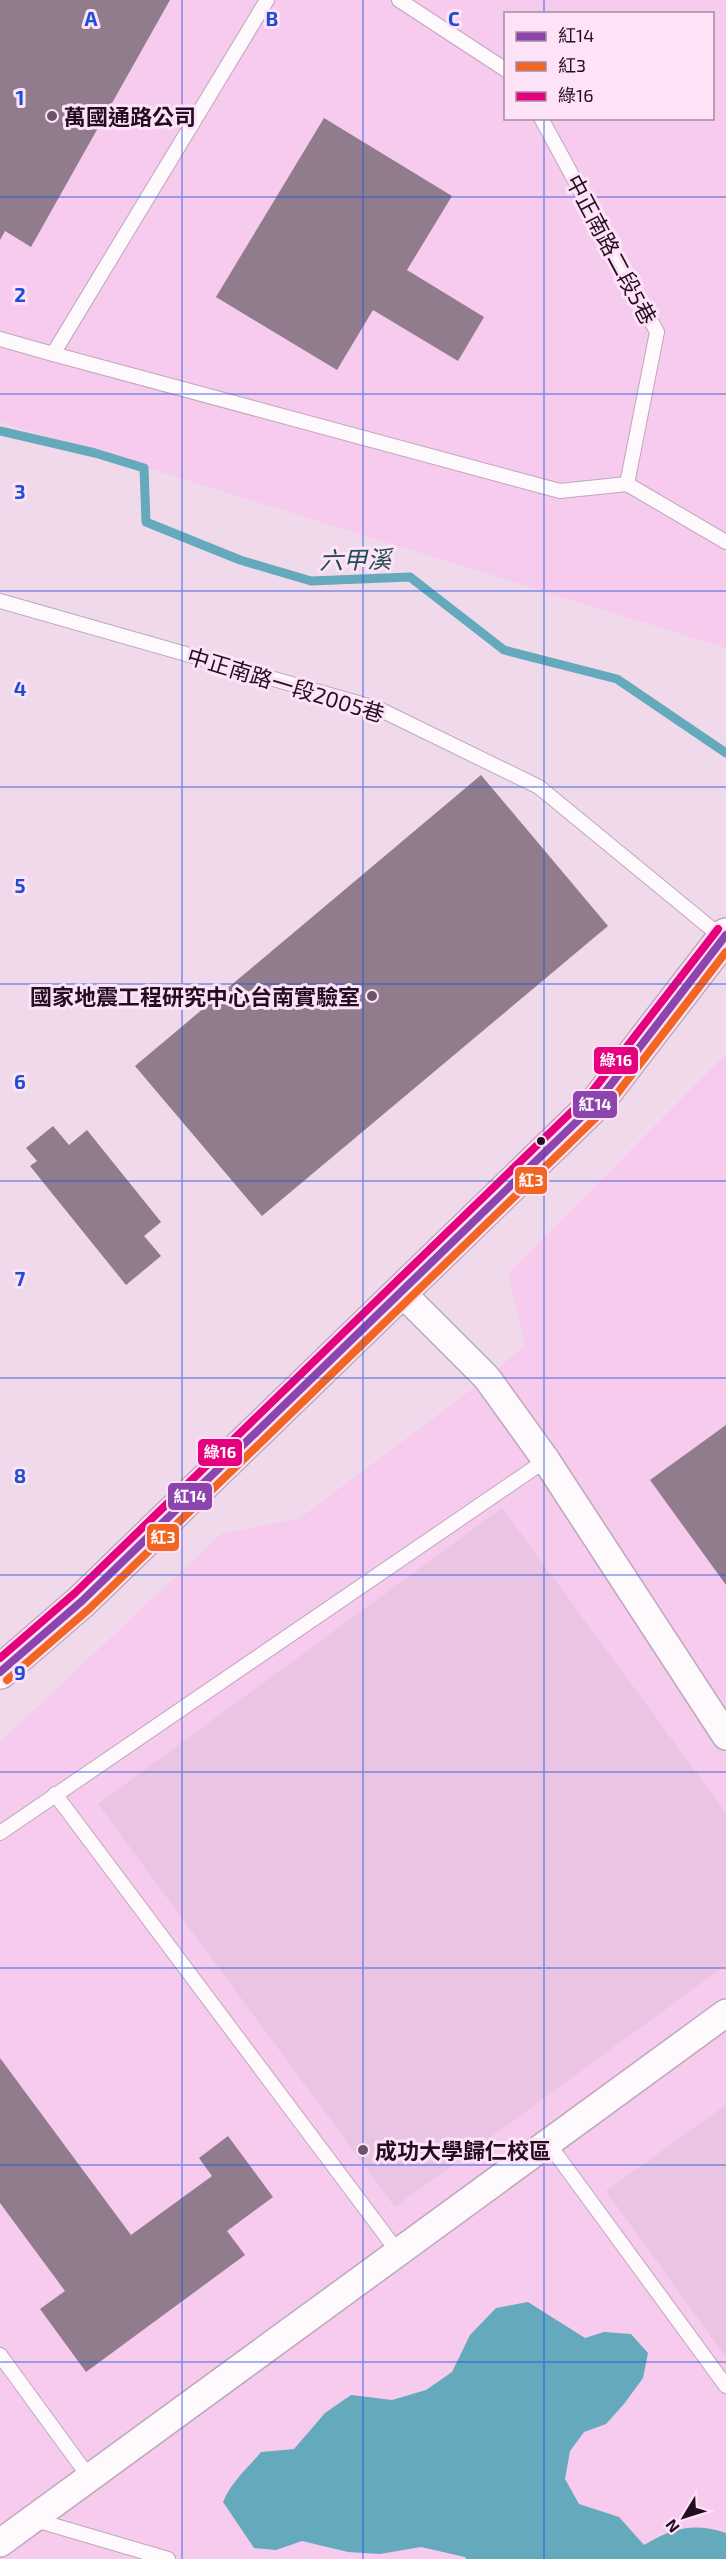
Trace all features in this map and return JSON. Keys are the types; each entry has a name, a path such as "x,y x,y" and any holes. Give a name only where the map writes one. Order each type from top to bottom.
{"street":[{"path":"0,1672 82,1601 599,1100 725,938"},
{"path":"400,1291 487,1378 546,1460 726,1736"},
{"path":"0,2542 726,2013"}],"lane":[{"path":"53,354 267,0"},
{"path":"399,0 504,69"},
{"name":"中正南路二段5巷","path":"542,120 657,332 627,484"},
{"path":"0,339 560,491 627,484 726,542"},
{"name":"中正南路一段2005巷","path":"0,601 379,709 539,787 725,938"},
{"path":"0,1833 546,1460"},
{"path":"54,1794 398,2252"},
{"path":"548,2143 726,2386"},
{"path":"0,2355 89,2477"},
{"path":"32,2520 168,2559"}],"shaded area":[{"path":"0,0 726,0 726,648 0,422"},
{"name":"成功大學歸仁校區","path":"726,1054 726,2559 0,2559 0,1742 221,1534 300,1518 487,1378 525,1345 508,1274"},
{"path":"502,1508 726,1813 726,1965 395,2207 98,1804"},
{"path":"726,2105 726,2357 606,2191"}],"water":[{"path":"528,2302 585,2338 604,2332 631,2334 648,2353 643,2378 624,2404 606,2424 584,2432 570,2451 565,2479 579,2504 619,2517 644,2545 664,2534 684,2528 703,2528 726,2533 726,2559 466,2559 421,2547 380,2554 348,2552 302,2541 276,2550 254,2548 223,2502 235,2482 261,2452 294,2449 325,2413 351,2395 392,2400 426,2390 452,2372 470,2335 496,2308"}],"building":[{"name":"萬國通路公司","path":"0,0 170,0 31,247 5,231 0,240"},
{"path":"324,118 452,196 407,270 484,317 458,361 373,310 337,370 216,297"},
{"name":"國家地震工程研究中心台南實驗室","path":"481,775 608,926 262,1216 135,1066"},
{"path":"53,1126 69,1145 87,1130 161,1222 144,1236 161,1256 126,1285 30,1166 37,1161 26,1148"},
{"path":"726,1425 726,1585 650,1480"},
{"path":"0,2058 131,2235 212,2176 199,2158 228,2136 273,2197 227,2231 245,2255 86,2372 40,2309 65,2291 0,2203"}],"waterway":[{"name":"六甲溪","path":"0,431 95,453 144,468 146,522 240,560 311,581 410,577 504,650 617,679 726,753"}],"transit line":[{"name":"綠16","path":"0,1658 75,1593 591,1093 718,929"},
{"name":"紅14","path":"0,1672 82,1601 599,1100 726,935"},
{"name":"紅3","path":"7,1680 89,1609 606,1108 726,952"}],"place":[{"name":"萬國通路公司","path":"52,116"},
{"name":"國家地震工程研究中心台南實驗室","path":"372,996"},
{"name":"成功大學歸仁校區","path":"363,2150"}]}
